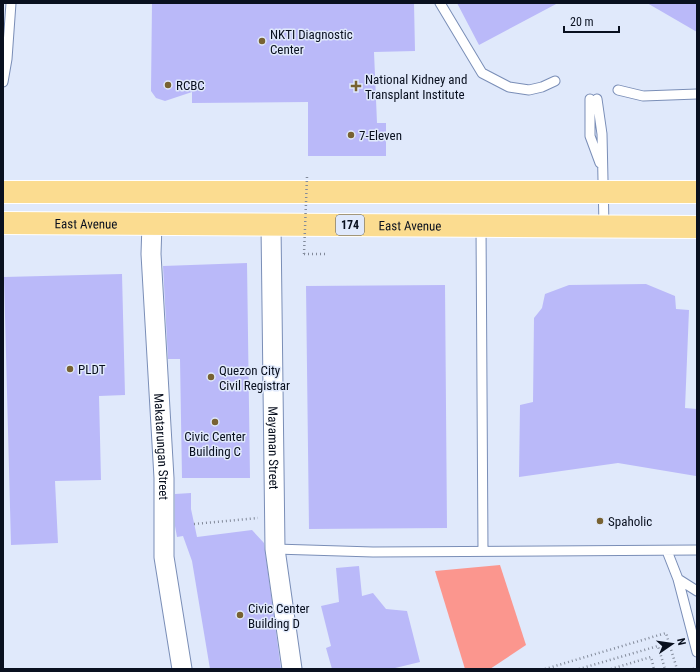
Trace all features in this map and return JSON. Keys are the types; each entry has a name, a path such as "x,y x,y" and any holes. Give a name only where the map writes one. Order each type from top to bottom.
{"main road":[{"path":"3,192 697,192"},
{"name":"East Avenue","path":"3,223 697,227"}],"street":[{"name":"Makatarungan Street","path":"152,224 151,254 164,478 164,558 182,669"},
{"name":"Mayaman Street","path":"271,225 275,549 292,669"}],"lane":[{"path":"3,82 7,59 11,3"},
{"path":"440,3 482,73 509,87 529,90 542,87 555,81"},
{"path":"618,90 643,96 697,94"},
{"path":"594,99 602,134 604,226"},
{"path":"482,226 483,551"},
{"path":"275,549 373,552 697,550"},
{"path":"667,551 678,579 697,652"},
{"path":"678,579 697,591"}],"path":[{"path":"307,177 304,254 326,254"},
{"path":"194,524 275,516"},
{"path":"545,669 666,633 677,669"},
{"path":"579,669 658,646 665,669"},
{"path":"611,669 651,657 654,669"},
{"path":"693,669 697,668"}],"shaded area":[{"path":"500,565 526,645 490,669 465,669 435,571"}],"building":[{"name":"NKTI Diagnostic Center","path":"152,3 414,3 415,51 374,52 377,123 386,123 386,156 308,156 308,102 192,103 192,92 165,101 156,98 151,91"},
{"name":"National Kidney and Transplant Institute","path":"457,3 558,3 479,45"},
{"path":"647,3 697,3 697,32"},
{"path":"247,263 250,478 182,478 180,359 168,359 163,266"},
{"name":"PLDT","path":"122,274 125,395 99,396 101,480 55,481 58,543 11,545 4,277"},
{"path":"646,284 675,296 676,309 689,310 685,408 697,409 696,476 618,463 519,477 520,405 533,402 534,318 542,308 545,294 569,285"},
{"path":"445,285 447,528 309,529 306,286"},
{"name":"Civic Center Building D","path":"191,493 191,509 197,537 252,530 264,543 281,669 210,669 192,561 183,536 177,537 175,526 175,494"},
{"path":"359,566 362,596 373,593 386,609 407,611 420,662 391,669 332,669 326,648 331,646 321,606 339,602 336,568"}],"place":[{"name":"NKTI Diagnostic Center","path":"262,41"},
{"name":"RCBC","path":"168,85"},
{"name":"National Kidney and Transplant Institute","path":"356,86"},
{"name":"7-Eleven","path":"351,135"},
{"name":"PLDT","path":"70,369"},
{"name":"Quezon City Civil Registrar","path":"211,377"},
{"name":"Civic Center Building C","path":"215,422"},
{"name":"Spaholic","path":"600,521"},
{"name":"Civic Center Building D","path":"240,615"}]}
